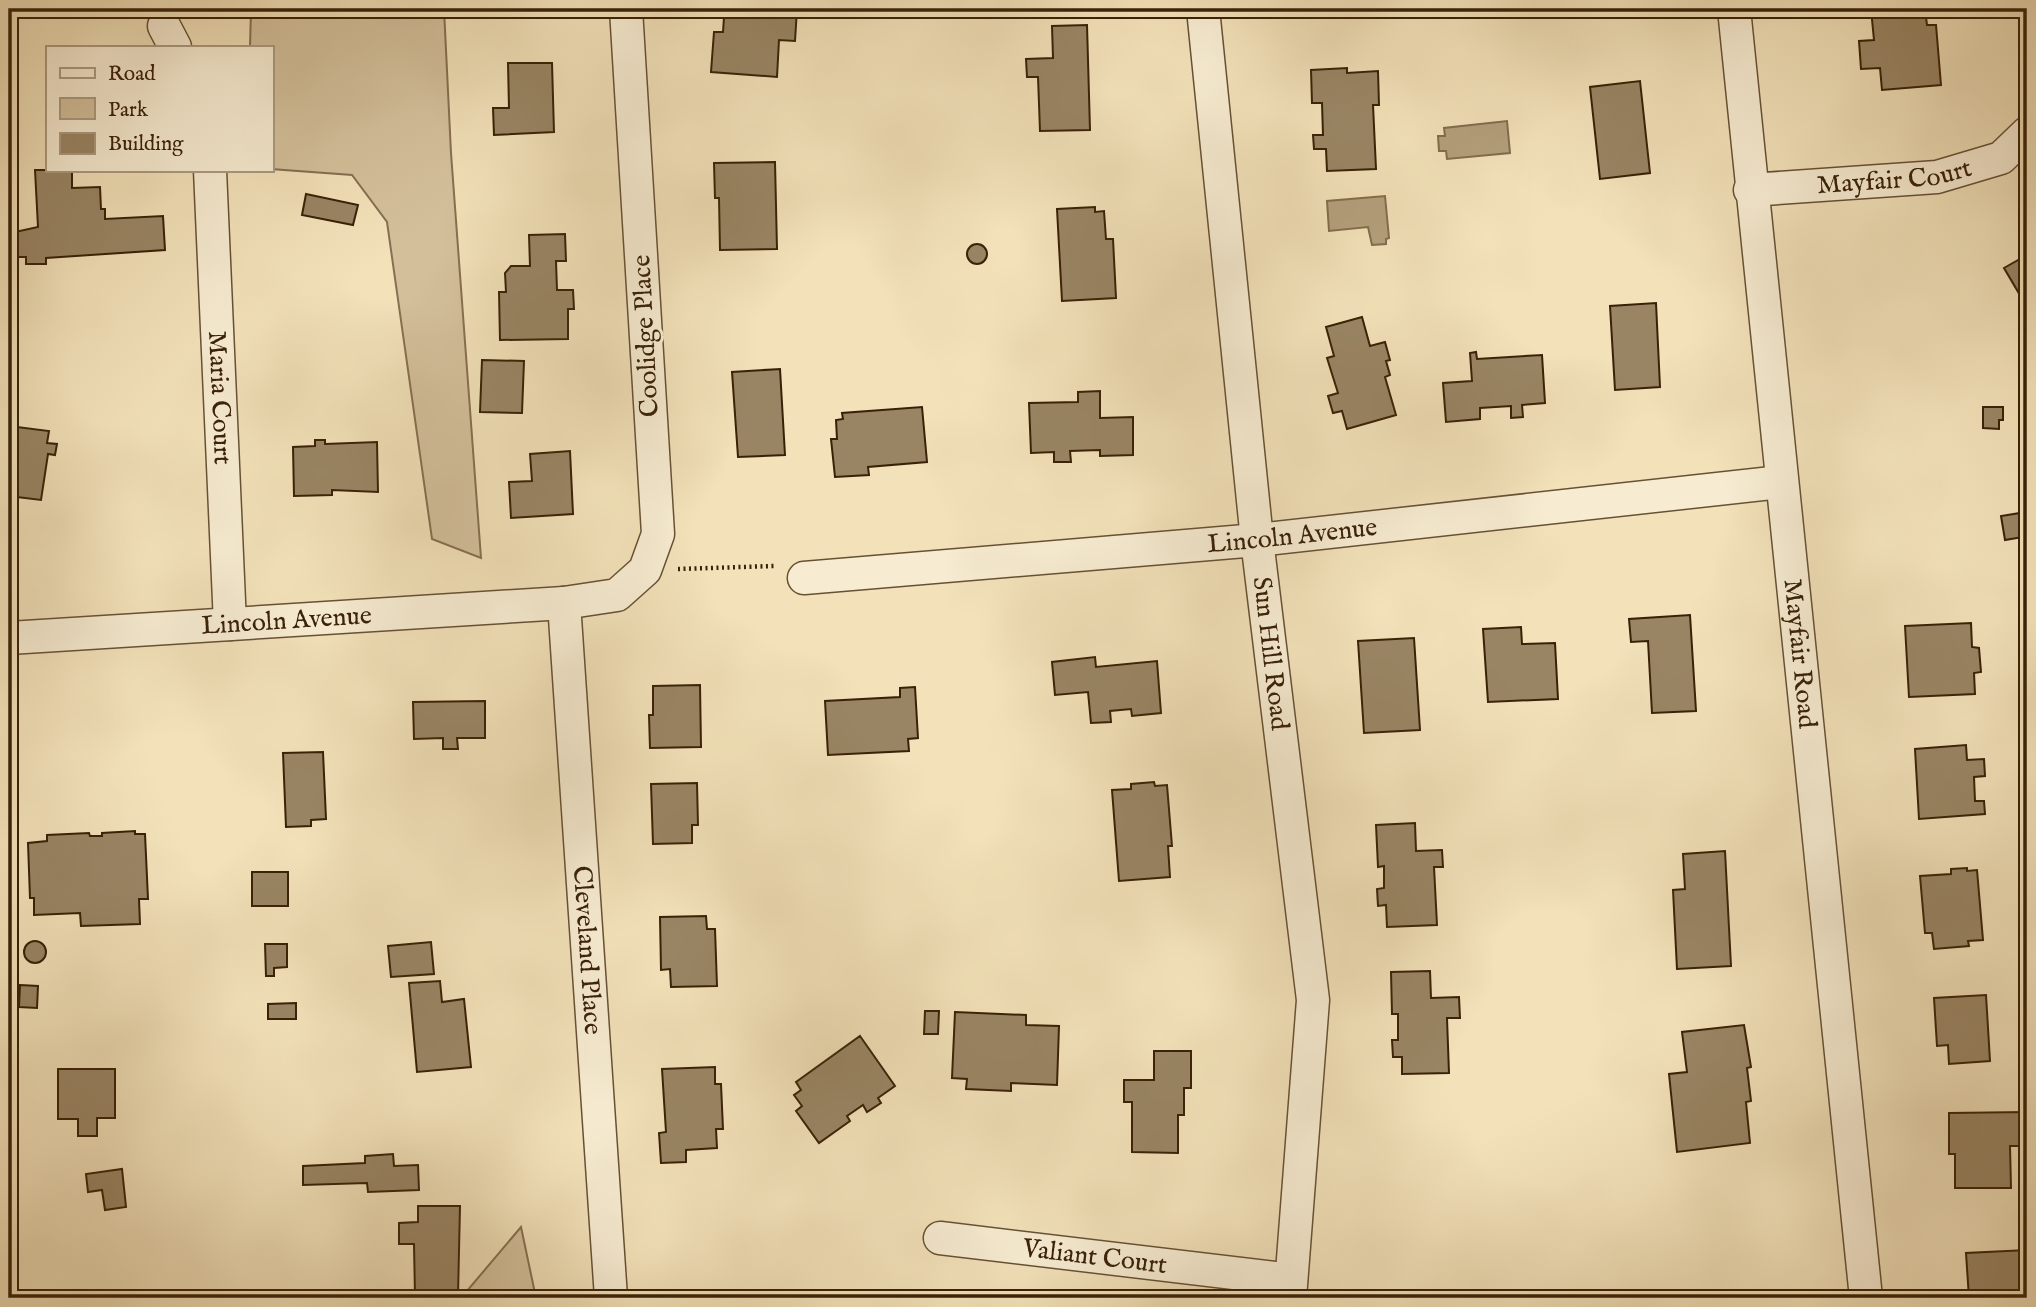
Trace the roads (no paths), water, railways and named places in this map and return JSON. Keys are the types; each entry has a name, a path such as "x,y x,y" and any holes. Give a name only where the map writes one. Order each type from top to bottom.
{"street":[{"name":"Coolidge Place","path":"564,603 617,595 646,570 658,534 626,9"},
{"name":"Sun Hill Road","path":"1203,9 1257,540 1313,1000 1290,1289"},
{"name":"Mayfair Road","path":"1734,9 1750,190 1866,1298"},
{"name":"Mayfair Court","path":"1750,190 1937,177 2001,158 2027,133"},
{"name":"Maria Court","path":"210,172 230,624"},
{"name":"Lincoln Avenue","path":"804,578 1257,540 1781,482"},
{"name":"Lincoln Avenue","path":"9,638 564,603"},
{"name":"Cleveland Place","path":"564,603 611,1298"},
{"name":"Valiant Court","path":"940,1238 1290,1289"}]}
